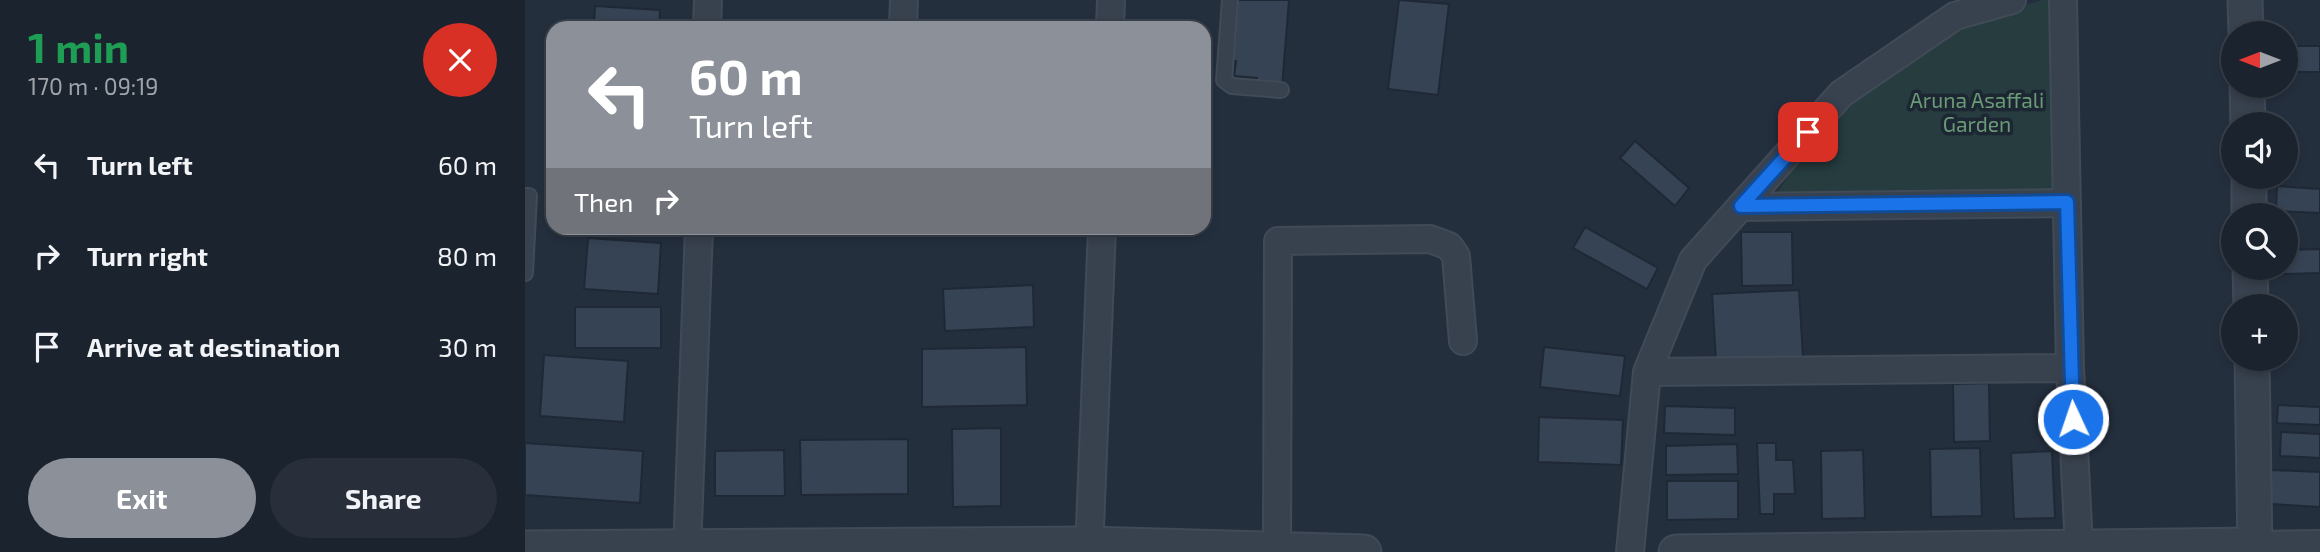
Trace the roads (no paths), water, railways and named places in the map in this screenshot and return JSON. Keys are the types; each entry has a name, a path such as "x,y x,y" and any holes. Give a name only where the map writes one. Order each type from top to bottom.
{"street":[{"path":"707,21 708,0"},
{"path":"903,21 904,0"},
{"path":"1110,21 1111,0"},
{"path":"1630,552 1647,372 1693,260 1841,94 1955,16 2012,0"},
{"path":"2063,0 2070,369 2065,549"},
{"path":"2245,0 2246,21"},
{"path":"1741,206 2067,202"},
{"path":"687,549 699,235"},
{"path":"1089,548 1102,235"},
{"path":"1277,549 1278,241 1430,239 1449,246 1456,256 1462,341"},
{"path":"1647,372 2070,369"},
{"path":"2252,371 2255,549"},
{"path":"1676,552 2255,549 2320,544"},
{"path":"525,548 1089,548 1364,552"}],"lane":[{"path":"1230,0 1224,80 1232,86 1280,90"},
{"path":"525,196 529,196 525,273"}],"park label":[{"name":"Aruna Asaffali Garden","path":"1977,111"}]}
